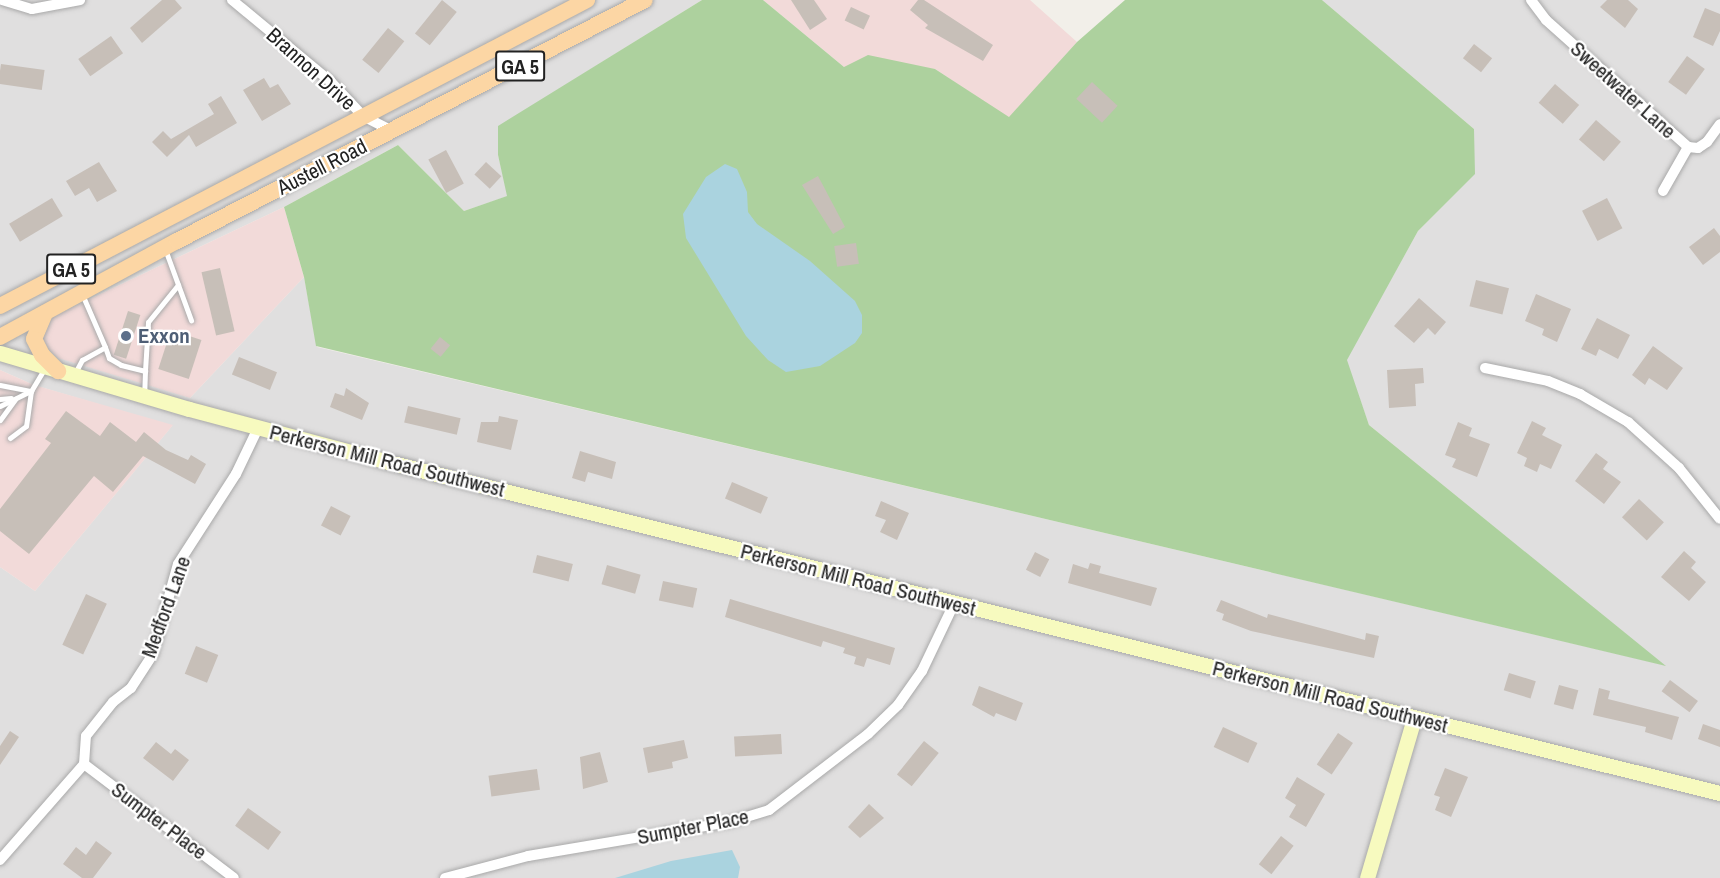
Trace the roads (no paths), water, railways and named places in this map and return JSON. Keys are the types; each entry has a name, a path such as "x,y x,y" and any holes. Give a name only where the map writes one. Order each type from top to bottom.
{"main road":[{"name":"Austell Road","path":"0,306 587,0"},
{"name":"Austell Road","path":"0,337 165,248 645,0"},
{"path":"45,313 34,339 42,355 59,371"}],"street":[{"path":"2,0 32,9 80,0"},
{"name":"Brannon Drive","path":"232,0 331,82 363,116"},
{"name":"Sweetwater Lane","path":"1531,0 1546,20 1688,147 1698,148 1707,141 1720,124"},
{"path":"363,116 393,131"},
{"path":"1664,191 1688,147"},
{"name":"Perkerson Mill Road Southwest","path":"0,353 258,428 954,604 1720,793"},
{"path":"1485,368 1548,381 1580,394 1628,422 1679,468 1720,519"},
{"name":"Medford Lane","path":"84,764 86,736 113,702 131,688 153,654 178,564 236,474 258,428"},
{"name":"Sumpter Place","path":"445,878 528,856 730,822 769,810 868,734 898,705 922,671 954,604"},
{"path":"1367,878 1414,718"},
{"path":"0,860 84,764"},
{"name":"Sumpter Place","path":"84,764 234,878"}],"lane":[{"path":"165,248 191,320"},
{"path":"144,396 148,322 178,285"},
{"path":"81,293 109,357 121,365 145,371"},
{"path":"0,406 31,391 59,371 105,347"},
{"path":"0,386 31,391"},
{"path":"10,438 26,426 31,391"},
{"path":"0,399 16,398"},
{"path":"0,420 16,398"}],"water":[{"path":"725,164 737,169 747,192 748,212 757,224 810,261 855,301 862,315 862,333 855,343 820,366 786,372 768,360 746,336 686,238 683,214 706,177"},
{"path":"732,850 740,867 738,878 615,878 671,861"}],"place":[{"name":"Exxon","path":"126,336"}]}
